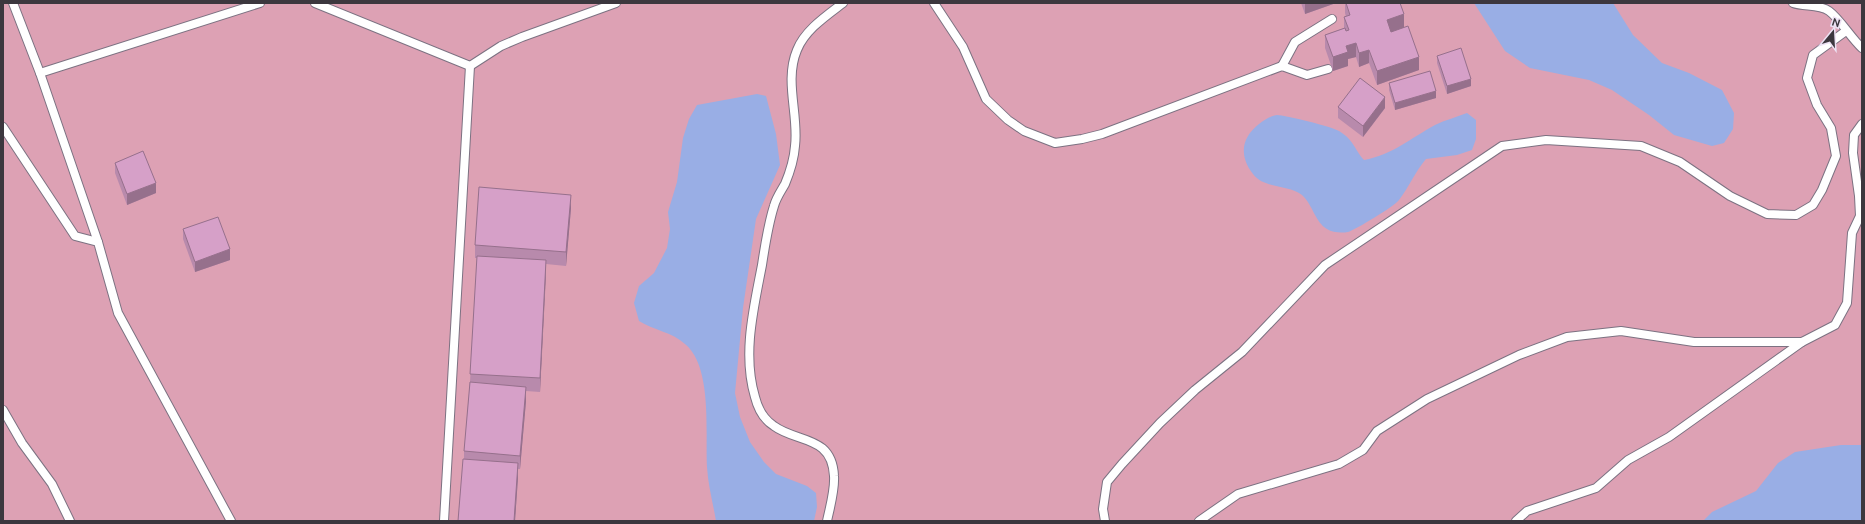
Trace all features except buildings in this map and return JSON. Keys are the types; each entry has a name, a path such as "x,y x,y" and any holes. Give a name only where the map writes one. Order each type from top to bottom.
{"lane":[{"path":"13,3 40,73 98,242 118,313 231,521"},
{"path":"40,73 260,3"},
{"path":"315,3 470,66"},
{"path":"470,66 501,46 616,3"},
{"path":"827,521 835,477 828,456 822,448 814,442 775,428 768,422 761,413 754,396 749,362 752,318 768,230 774,206 791,169 796,144 792,78 796,51 802,40 819,21 843,3"},
{"path":"934,3 963,47 986,99 1008,120 1024,131 1055,142 1082,139 1102,134 1282,66 1307,75 1328,69"},
{"path":"1793,3 1799,5 1828,7 1846,31 1862,48"},
{"path":"1282,66 1295,42 1332,19"},
{"path":"1105,521 1103,509 1107,482 1122,464 1160,423 1195,390 1242,352 1325,265 1502,146 1546,140 1641,146 1680,162 1730,196 1767,214 1796,216 1813,205 1822,190 1836,156 1831,128 1817,105 1807,78 1814,55 1846,31"},
{"path":"444,521 470,66"},
{"path":"1516,521 1527,511 1596,488 1628,460 1669,437 1802,342 1835,325 1847,303 1852,233 1860,216 1860,196 1854,160 1854,135 1862,124"},
{"path":"3,127 75,236 98,242"},
{"path":"1199,521 1238,494 1339,464 1364,450 1377,431 1427,399 1519,355 1567,337 1621,331 1694,342 1802,342"},
{"path":"3,410 22,443 52,484 70,521"}],"shaded area":[{"path":"3,3 1862,3 1862,521 3,521"}],"water":[{"path":"1474,3 1613,3 1633,35 1662,63 1689,73 1722,90 1734,113 1733,129 1724,143 1712,146 1674,135 1649,115 1612,90 1589,80 1530,68 1505,51"},
{"path":"757,94 766,96 776,134 780,165 756,219 743,308 735,393 740,417 750,442 764,462 776,474 807,486 816,493 817,507 814,521 716,521 709,487 706,402 700,368 694,355 680,340 639,321 634,303 639,286 654,273 667,248 670,229 668,212 677,182 683,138 689,119 697,105"},
{"path":"1467,113 1476,120 1476,139 1472,150 1457,155 1426,159 1403,195 1396,203 1375,218 1348,232 1335,232 1323,226 1302,195 1290,189 1263,182 1258,179 1248,167 1244,154 1244,148 1248,135 1253,129 1265,120 1277,115 1309,122 1339,131 1351,141 1364,160 1384,154 1401,146 1435,125"},
{"path":"1841,445 1862,445 1862,521 1703,521 1712,512 1756,491 1778,463 1795,452"}]}
